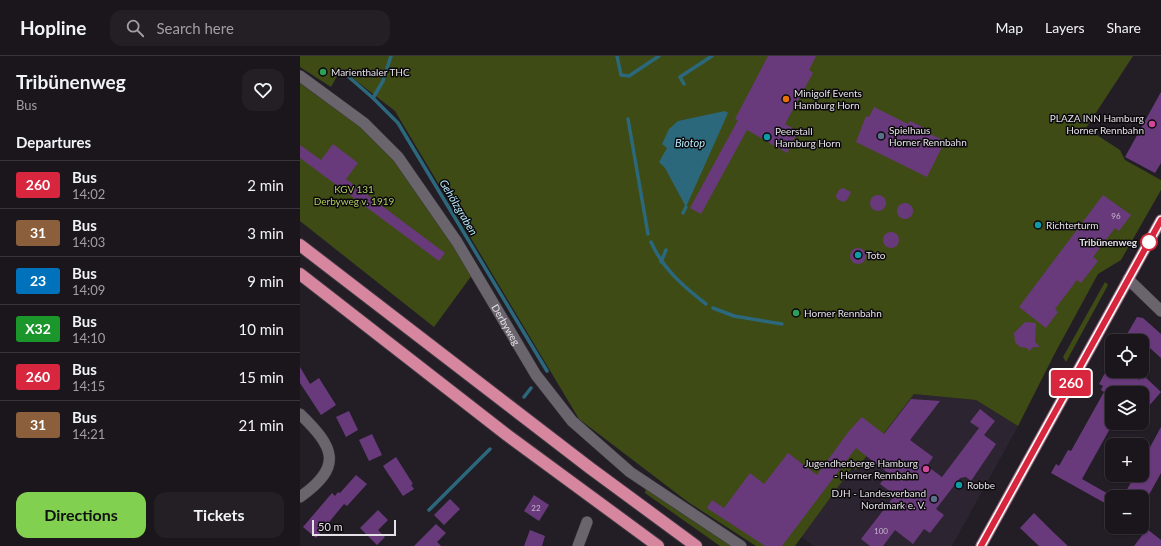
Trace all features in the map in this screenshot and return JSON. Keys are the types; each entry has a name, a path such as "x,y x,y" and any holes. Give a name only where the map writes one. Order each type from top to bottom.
{"highway":[{"path":"300,245 590,468 696,546"},
{"path":"300,274 507,435 658,546"}],"main road":[{"path":"981,546 1161,220"}],"street":[{"name":"Derbyweg","path":"300,76 382,140 410,173 461,248 536,376 572,421 630,472 741,546"},
{"path":"1128,279 1161,311"},
{"path":"300,414 324,439 330,457 327,470 323,478 300,497"},
{"path":"578,546 587,522"}],"shaded area":[{"name":"Jugendherberge Hamburg - Horner Rennbahn","path":"914,394 976,400 1018,426 952,546 814,546 801,537 852,468 857,470"}],"green space":[{"name":"Horner Rennbahn","path":"300,56 1133,56 1086,128 1120,150 1125,160 1161,180 1161,190 1121,260 1098,274 1055,353 1018,426 976,400 914,394 856,470 852,468 795,546 756,546 688,502 579,419 395,111 341,69 331,87 300,67"},
{"name":"KGV 131 Derbyweg v. 1919","path":"300,80 354,120 391,154 421,193 472,275 434,327 300,221"},
{"path":"1105,282 1108,285 1066,362 1063,357"},
{"path":"646,488 734,546 720,546 645,493"}],"water":[{"name":"Biotop","path":"725,111 728,113 686,207 665,168 659,162 667,148 662,144 669,129 678,121"}],"building":[{"path":"768,56 816,56 809,70 813,73 785,124 798,131 787,153 747,130 701,214 690,208 738,120 735,119"},
{"name":"PLAZA INN Hamburg Horner Rennbahn","path":"1161,92 1161,163 1155,173 1125,157"},
{"path":"874,107 908,124 910,121 929,130 928,133 945,141 927,177 856,142 866,116 869,117"},
{"path":"333,144 358,163 346,179 445,253 439,261 300,158 300,145 321,160"},
{"path":"843,188 851,192 847,200 843,202 837,199 836,195 839,190"},
{"path":"875,195 881,195 886,200 884,209 881,211 875,211 870,206 870,200"},
{"path":"1103,195 1131,215 1119,231 1115,228 1093,257 1098,261 1081,283 1077,280 1055,309 1058,312 1046,328 1019,307"},
{"path":"902,203 908,203 913,208 911,217 908,219 902,219 897,214 897,208"},
{"name":"Toto","path":"888,232 894,232 899,237 897,246 894,248 888,248 883,243 883,237"},
{"name":"Toto","path":"855,248 861,248 866,253 864,262 861,264 855,264 850,259 850,253"},
{"path":"1137,317 1143,318 1161,334 1161,358 1149,347 1149,334 1127,334"},
{"path":"1025,322 1036,323 1035,342 1040,347 1034,347 1029,351 1027,348 1020,347 1015,342 1014,333"},
{"path":"300,367 310,384 319,378 336,405 321,415 300,383"},
{"path":"1105,373 1105,378 1137,378 1139,380 1141,378 1146,378 1161,392 1149,406 1149,386 1105,386 1105,430 1109,430 1082,479 1105,492 1105,503 1051,473 1056,464 1059,466 1068,450 1071,451 1104,392 1101,390 1103,386 1099,384"},
{"path":"911,399 940,401 910,440 933,457 927,466 942,477 979,428 970,422 980,409 995,421 984,435 996,444 971,481 966,477 960,478 936,509 944,515 930,533 924,529 913,544 895,530 883,546 870,546 861,539 895,495 880,484 888,473 856,448 782,546 765,546 707,508 712,500 724,508 750,473 764,484 788,453 817,475 849,431 862,417 884,434"},
{"path":"349,411 358,430 346,437 336,417"},
{"path":"1161,427 1161,473 1149,495 1149,490 1127,490 1131,482 1149,482 1149,449"},
{"path":"372,434 382,455 369,461 359,440"},
{"path":"396,457 413,484 411,485 414,489 403,496 383,466"},
{"path":"356,475 367,484 347,506 344,504 316,538 303,527 332,493 335,496 338,492 340,493"},
{"path":"534,495 549,505 539,521 524,511"},
{"path":"450,499 460,509 444,525 434,515"},
{"path":"378,510 388,520 378,530 385,537 377,545 360,528"},
{"path":"1034,513 1068,546 1039,546 1020,528"},
{"path":"436,524 446,533 437,542 441,546 414,546"},
{"path":"530,530 545,536 542,546 524,546"},
{"path":"1149,531 1161,540 1161,546 1134,546 1143,534 1149,534"}],"waterway":[{"name":"Gehölzgraben","path":"391,56 383,81 373,98 398,123 547,371"},
{"path":"617,56 621,75 629,76 659,56"},
{"path":"684,84 680,77 712,56"},
{"path":"342,71 373,98"},
{"path":"628,119 648,234"},
{"path":"683,213 686,207"},
{"path":"651,242 661,261 674,276 689,291 706,304"},
{"path":"661,262 666,250"},
{"path":"713,308 734,316 782,324"},
{"name":"Gehölzgraben","path":"524,397 531,388"},
{"name":"Gehölzgraben","path":"429,510 490,449"}],"bus line":[{"name":"260","path":"981,546 1161,220"}],"place":[{"name":"Marienthaler THC","path":"323,72"},
{"name":"Minigolf Events Hamburg Horn","path":"786,99"},
{"name":"PLAZA INN Hamburg Horner Rennbahn","path":"1152,124"},
{"name":"Spielhaus Horner Rennbahn","path":"881,136"},
{"name":"Peerstall Hamburg Horn","path":"767,137"},
{"name":"Richterturm","path":"1038,225"},
{"name":"Tribünenweg","path":"1149,242"},
{"name":"Toto","path":"858,255"},
{"name":"Horner Rennbahn","path":"796,313"},
{"name":"Jugendherberge Hamburg - Horner Rennbahn","path":"926,469"},
{"name":"Robbe","path":"959,485"},
{"name":"DJH - Landesverband Nordmark e. V.","path":"934,499"}]}
